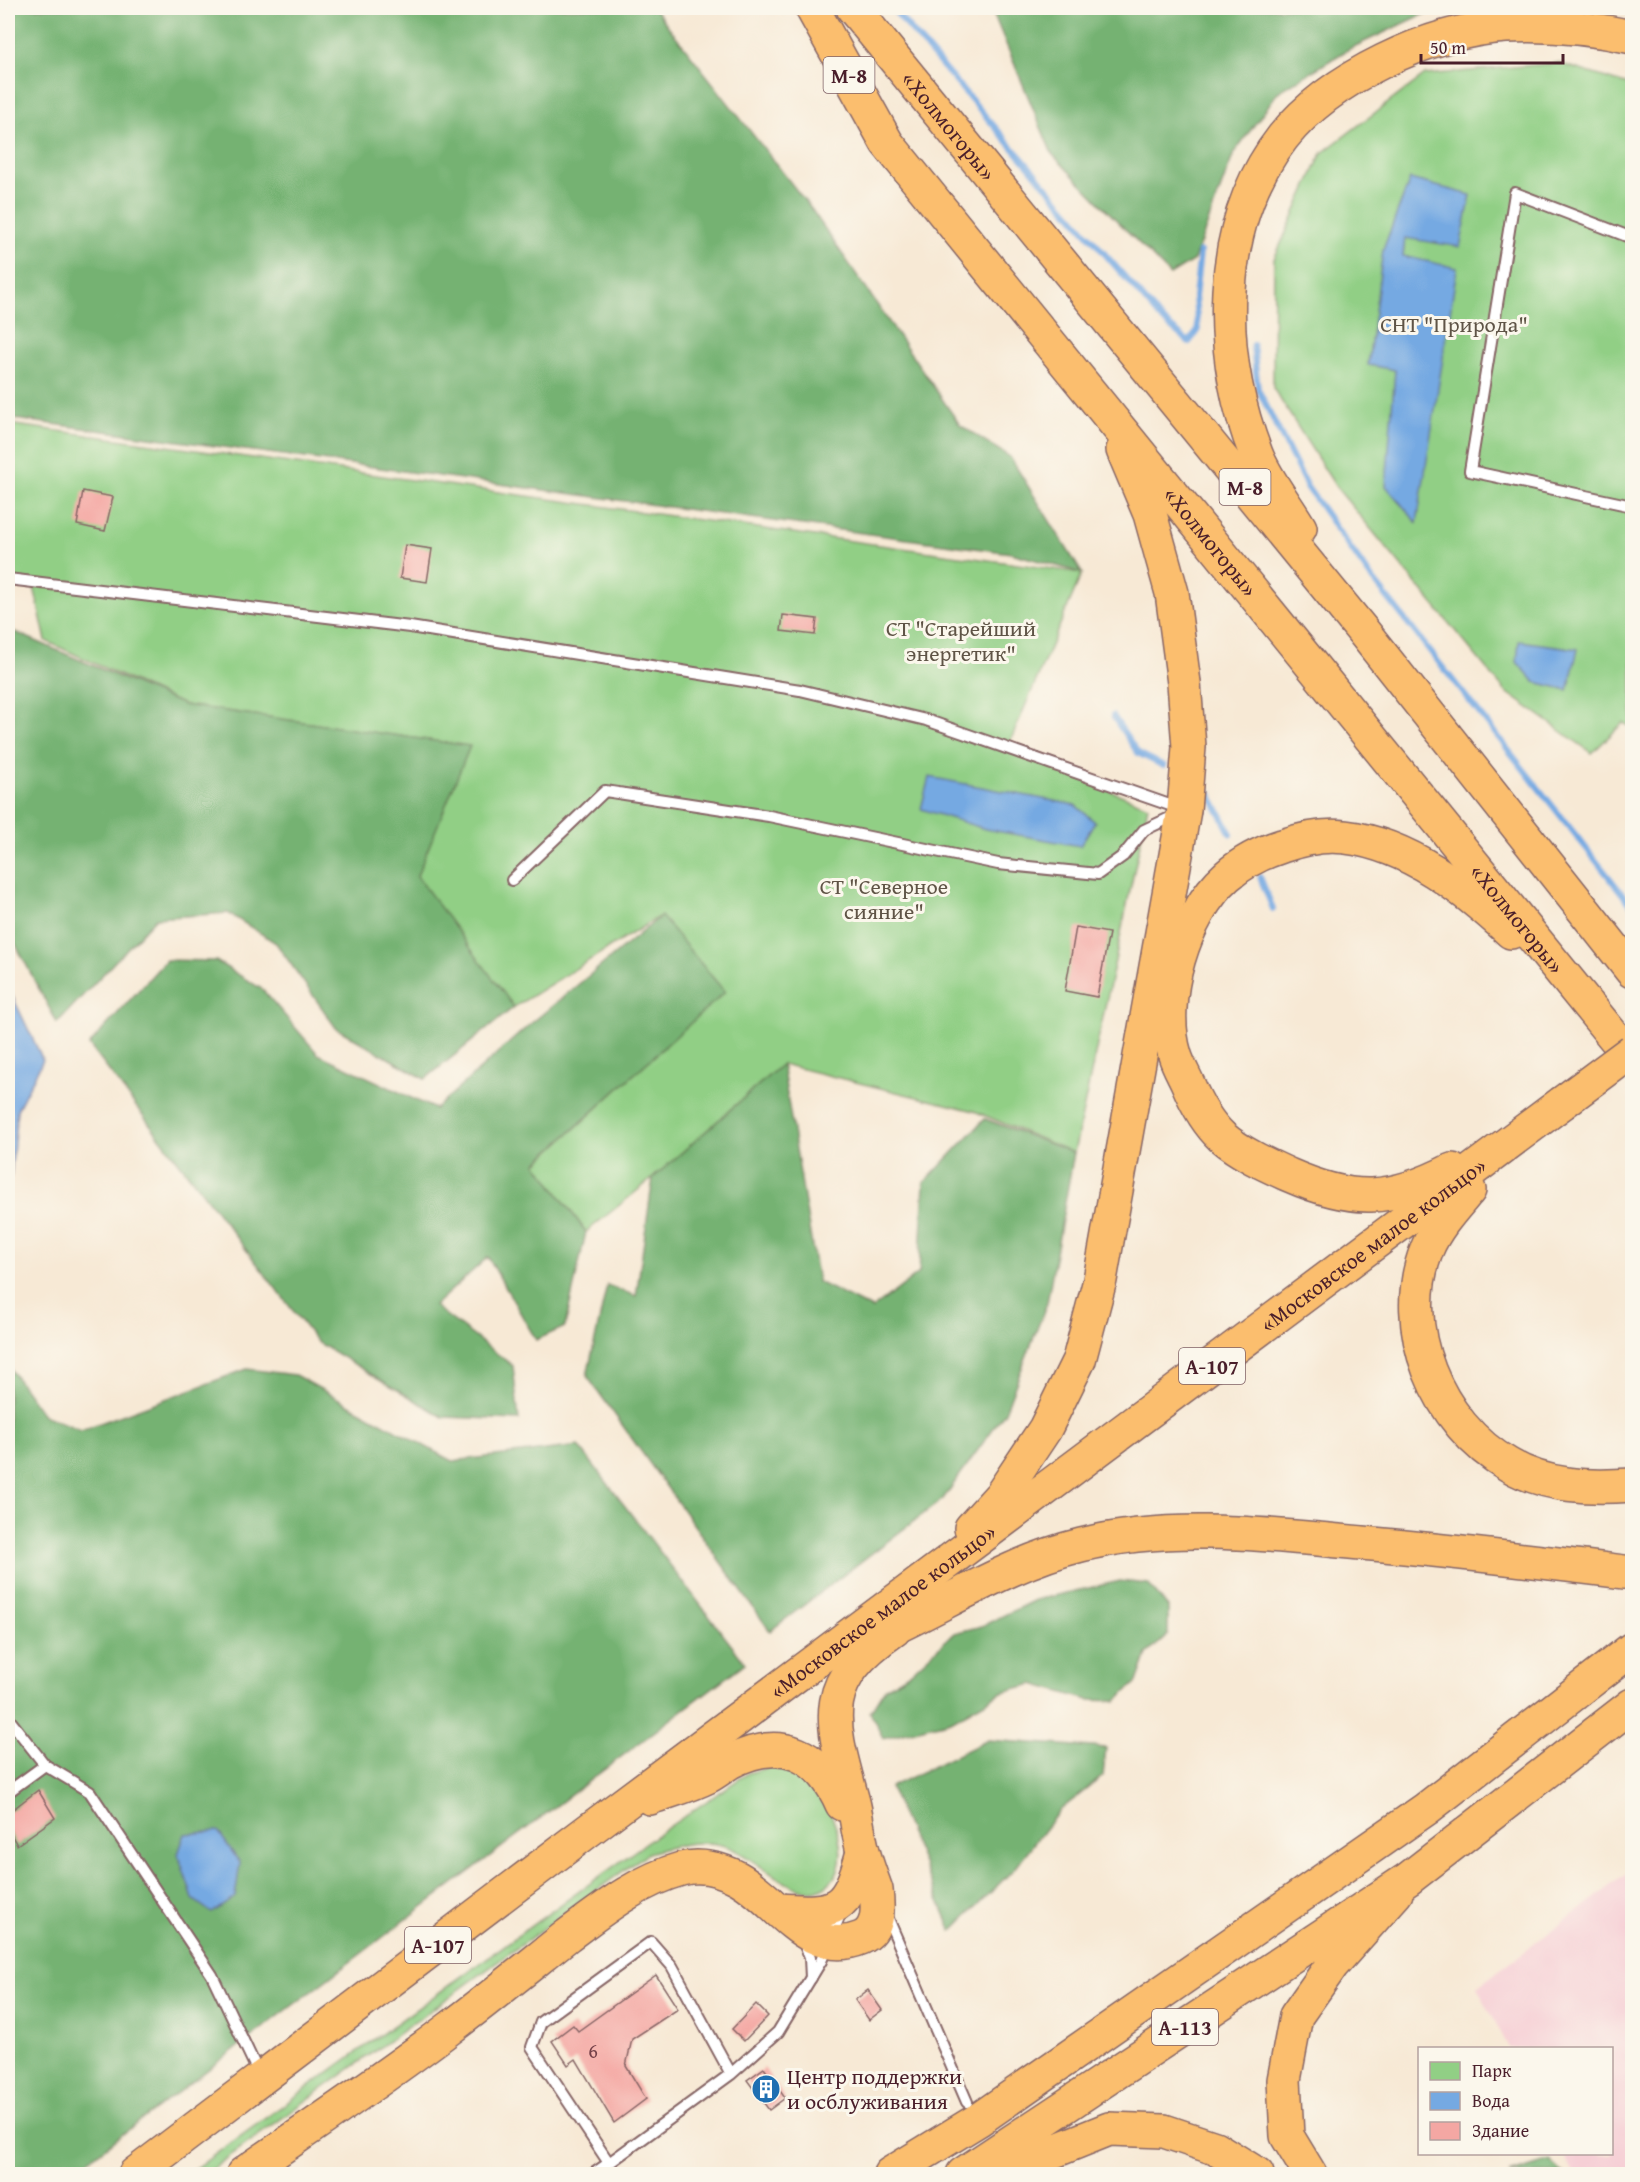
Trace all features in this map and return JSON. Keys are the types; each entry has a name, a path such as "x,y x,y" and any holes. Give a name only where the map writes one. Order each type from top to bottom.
{"highway":[{"name":"«Холмогоры»","path":"812,8 887,143 1589,1002 1632,1059"},
{"name":"«Холмогоры»","path":"854,8 1362,630 1632,971"},
{"path":"1362,630 1256,455 1239,398 1229,336 1228,286 1238,230 1257,180 1284,137 1320,101 1402,52 1454,36 1505,26 1562,27 1632,37"},
{"path":"920,1583 1001,1495 1045,1429 1079,1360 1100,1280 1184,810 1189,747 1184,683 1172,593 1150,514 1108,415"},
{"path":"1513,1142 1421,1186 1378,1195 1350,1195 1313,1186 1265,1165 1222,1137 1197,1106 1175,1054 1170,1010 1178,957 1198,912 1227,876 1264,852 1302,839 1343,836 1388,847 1423,864 1463,891 1589,1002"},
{"name":"«Московское малое кольцо»","path":"135,2175 615,1812 1632,1051"},
{"path":"1513,1142 1434,1234 1426,1251 1416,1289 1418,1328 1428,1366 1446,1405 1475,1442 1509,1466 1551,1482 1593,1488 1632,1485"},
{"path":"817,1661 903,1624 957,1595 1043,1556 1117,1537 1159,1533 1254,1533 1418,1548 1632,1573"},
{"path":"243,2175 449,2029 600,1911 640,1885 684,1868 721,1870 754,1889 788,1920 830,1942 851,1942 880,1934 874,1925 878,1909 861,1894 856,1878 861,1845 854,1804 838,1753 835,1731 838,1696 853,1666 862,1654 903,1624"},
{"name":"А-113","path":"890,2175 978,2120 1426,1809 1632,1649"},
{"name":"А-113","path":"963,2175 1408,1879 1632,1705"},
{"path":"615,1812 706,1778 732,1762 753,1753 788,1751 814,1762 829,1777 861,1845"},
{"path":"1310,2175 1287,2136 1284,2080 1296,2016 1332,1965 1408,1879"},
{"path":"788,1920 822,1912 861,1894"},
{"path":"997,2175 1109,2129 1164,2131 1215,2148 1257,2175"}],"lane":[{"path":"1632,238 1515,193 1470,471 1632,506"},
{"path":"8,579 410,627 800,690 926,720 1184,810"},
{"path":"512,880 605,791 769,816 998,864 1098,874 1123,856 1144,830 1184,810"},
{"path":"8,1718 45,1765 90,1792 212,1975 262,2080"},
{"path":"8,1792 45,1765"},
{"path":"593,2175 731,2074 778,2032 830,1942 861,1894"},
{"path":"788,1920 810,1958 811,1978"},
{"path":"880,1934 967,2102"},
{"path":"609,2163 532,2047 541,2022 651,1942 672,1966 731,2074"}],"shaded area":[{"path":"1632,1870 1632,2174 1574,2174 1564,2155 1613,2155 1613,2047 1508,2047 1477,1987"}],"green space":[{"path":"8,8 654,8 812,210 960,425 1010,457 1082,573 1011,553 8,418"},
{"path":"991,8 1437,8 1349,49 1278,92 1234,153 1194,260 1170,275 1052,154"},
{"name":"СНТ \"Природа\"","path":"1558,63 1632,86 1632,727 1623,723 1592,753 1505,691 1336,487 1273,388 1274,259 1322,153 1425,75"},
{"name":"СТ \"Северное сияние\"","path":"8,424 1082,573 1007,749 1148,806 1074,1153 974,1111 782,1064 653,1178 586,1232 536,1164 724,992 660,916 514,1007 425,1079 336,1028 324,967 469,746 184,705 46,641 34,587 8,583"},
{"path":"8,629 184,705 470,746 417,876 514,1007 425,1079 336,1028 276,943 228,913 156,918 57,1023 8,930"},
{"path":"661,916 725,992 536,1163 586,1232 565,1327 536,1340 488,1257 434,1306 513,1366 519,1420 443,1417 317,1342 89,1045 166,960 216,961 262,989 318,1054 435,1109 528,1026"},
{"path":"782,1064 818,1282 872,1309 919,1273 924,1183 985,1119 1074,1153 1047,1303 1005,1412 943,1499 770,1631 587,1376 607,1285 636,1296 653,1178"},
{"path":"8,1366 43,1415 81,1430 247,1369 295,1375 452,1461 579,1446 745,1663 70,2174 8,2174"},
{"path":"1120,1581 1148,1584 1168,1607 1168,1635 1147,1654 1137,1682 1116,1701 1088,1700 1033,1684 1002,1692 951,1721 883,1738 870,1712 885,1688 910,1673 954,1633 982,1626 1035,1600"},
{"path":"988,1740 1106,1748 1103,1776 1059,1811 1013,1870 952,1931 890,1787"},
{"path":"774,1766 807,1780 817,1790 834,1820 841,1854 838,1869 831,1881 818,1890 808,1891 797,1888 735,1850 715,1844 686,1844 648,1853 205,2174 188,2174 657,1835 748,1773"},
{"path":"1550,2161 1564,2174 1509,2174"}],"water":[{"path":"1410,179 1471,195 1460,247 1405,238 1403,256 1457,268 1417,523 1386,486 1395,370 1368,365 1383,250"},
{"path":"1519,641 1578,649 1568,690 1535,682 1517,662"},
{"path":"929,777 1075,805 1095,822 1080,846 985,829 921,809"},
{"path":"8,987 43,1060 17,1110 11,1176 8,1178"},
{"path":"218,1831 240,1863 235,1897 212,1913 193,1899 178,1854 185,1834"}],"building":[{"path":"83,491 113,497 105,531 77,525"},
{"path":"405,545 432,549 427,582 400,578"},
{"path":"783,615 817,619 815,635 781,631"},
{"path":"1076,927 1109,933 1097,997 1065,991"},
{"path":"38,1790 55,1818 17,1845 8,1829 8,1813"},
{"path":"656,1975 678,2009 632,2039 626,2066 646,2099 614,2123 576,2059 568,2065 552,2041 573,2025 578,2031"},
{"path":"868,1990 882,2010 869,2020 855,2000"},
{"path":"756,2004 768,2016 744,2041 732,2029"},
{"name":"Центр поддержки и осблуживания","path":"764,2068 785,2098 769,2110 747,2080"}],"waterway":[{"path":"892,8 1162,320 1189,342 1198,331 1195,297 1200,252"},
{"path":"1253,345 1258,389 1307,487 1368,573 1632,906"},
{"path":"1113,716 1138,753 1164,766"},
{"path":"1202,779 1231,834"},
{"path":"1260,877 1273,909"}],"place":[{"name":"Центр поддержки и осблуживания","path":"766,2089"}],"park label":[{"name":"СТ \"Старейший энергетик\"","path":"961,640"}]}
